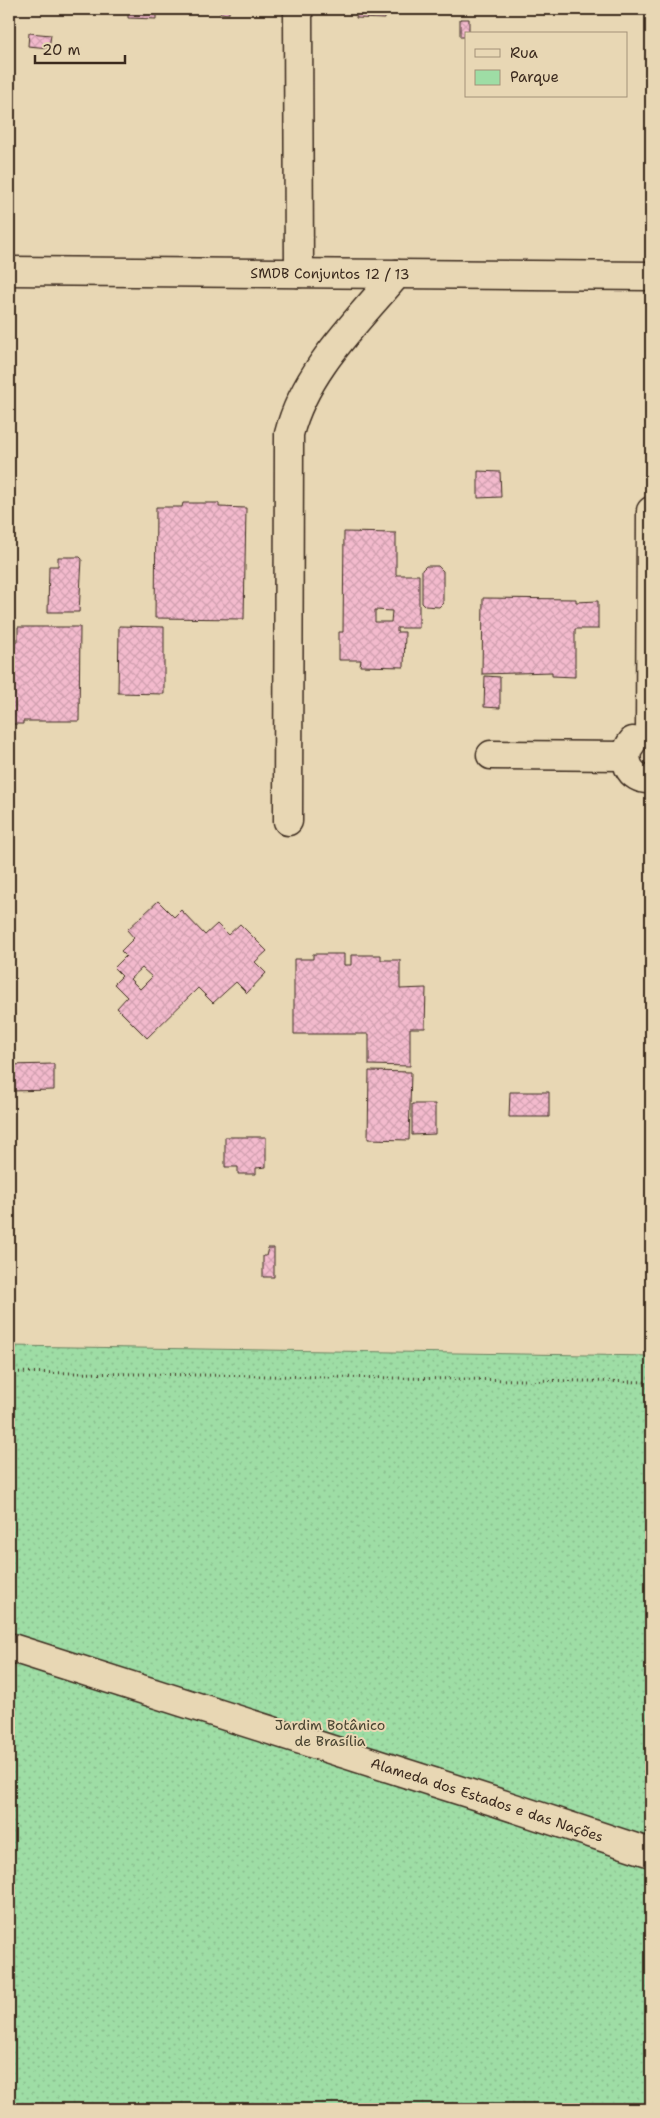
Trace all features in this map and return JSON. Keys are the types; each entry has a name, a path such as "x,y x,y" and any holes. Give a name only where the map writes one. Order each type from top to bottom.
{"street":[{"path":"298,9 299,273"},
{"name":"SMDB Conjuntos 12 / 13","path":"9,271 651,276"},
{"path":"288,821 289,434 295,411 320,367 397,274"},
{"path":"651,511 651,735 637,738 631,742 626,756 631,772 638,777 651,779"},
{"path":"491,755 626,756"},
{"name":"Alameda dos Estados e das Nações","path":"9,1648 651,1853"}],"path":[{"path":"9,1372 651,1382"}],"green space":[{"name":"Jardim Botânico de Brasília","path":"9,1346 651,1356 651,2109 9,2109"}],"building":[{"path":"128,9 156,9 156,19 128,18"},
{"path":"170,9 190,9 189,14 170,13"},
{"path":"219,9 229,9 229,14 220,13"},
{"path":"357,9 385,9 385,19 356,18"},
{"path":"460,19 469,19 469,32 465,32 465,37 460,37"},
{"path":"29,33 51,35 49,48 28,46"},
{"path":"478,471 500,472 501,497 478,498"},
{"path":"183,503 219,503 219,507 246,508 244,619 155,618 156,507 182,507"},
{"path":"344,532 396,533 396,575 419,575 419,628 397,628 397,632 405,632 404,667 360,666 361,660 339,660 339,632 343,632","holes":["375,610 392,611 391,622 375,622"]},
{"path":"58,557 80,557 82,559 79,612 48,612 49,566 58,566"},
{"path":"426,566 438,566 443,571 443,603 439,607 425,606 422,603 422,570"},
{"path":"483,598 576,599 576,602 598,601 598,629 575,629 575,677 552,676 552,672 482,674"},
{"path":"119,626 164,627 164,694 118,693"},
{"path":"18,627 80,627 79,721 23,721 23,724 9,724 9,641 18,641"},
{"path":"485,676 500,677 500,708 484,707"},
{"path":"158,901 174,917 181,910 205,935 217,924 228,935 240,924 267,951 255,962 266,973 247,993 236,982 213,1003 198,988 147,1038 117,1008 127,997 114,984 122,976 114,968 126,956 121,951 134,938 127,930","holes":["142,968 152,977 140,989 130,979"]},
{"path":"313,954 344,954 344,965 351,965 351,955 381,955 381,960 400,960 400,989 426,988 425,1028 410,1028 410,1066 369,1065 369,1034 294,1034 294,959 313,959"},
{"path":"54,1064 54,1090 9,1091 9,1065"},
{"path":"369,1071 411,1072 409,1140 368,1139"},
{"path":"510,1092 549,1092 549,1117 509,1117"},
{"path":"412,1104 435,1104 435,1134 412,1135"},
{"path":"225,1137 266,1137 266,1167 256,1168 256,1174 238,1174 238,1167 225,1167"},
{"path":"268,1248 274,1248 274,1277 263,1277 263,1256 266,1256"}]}
